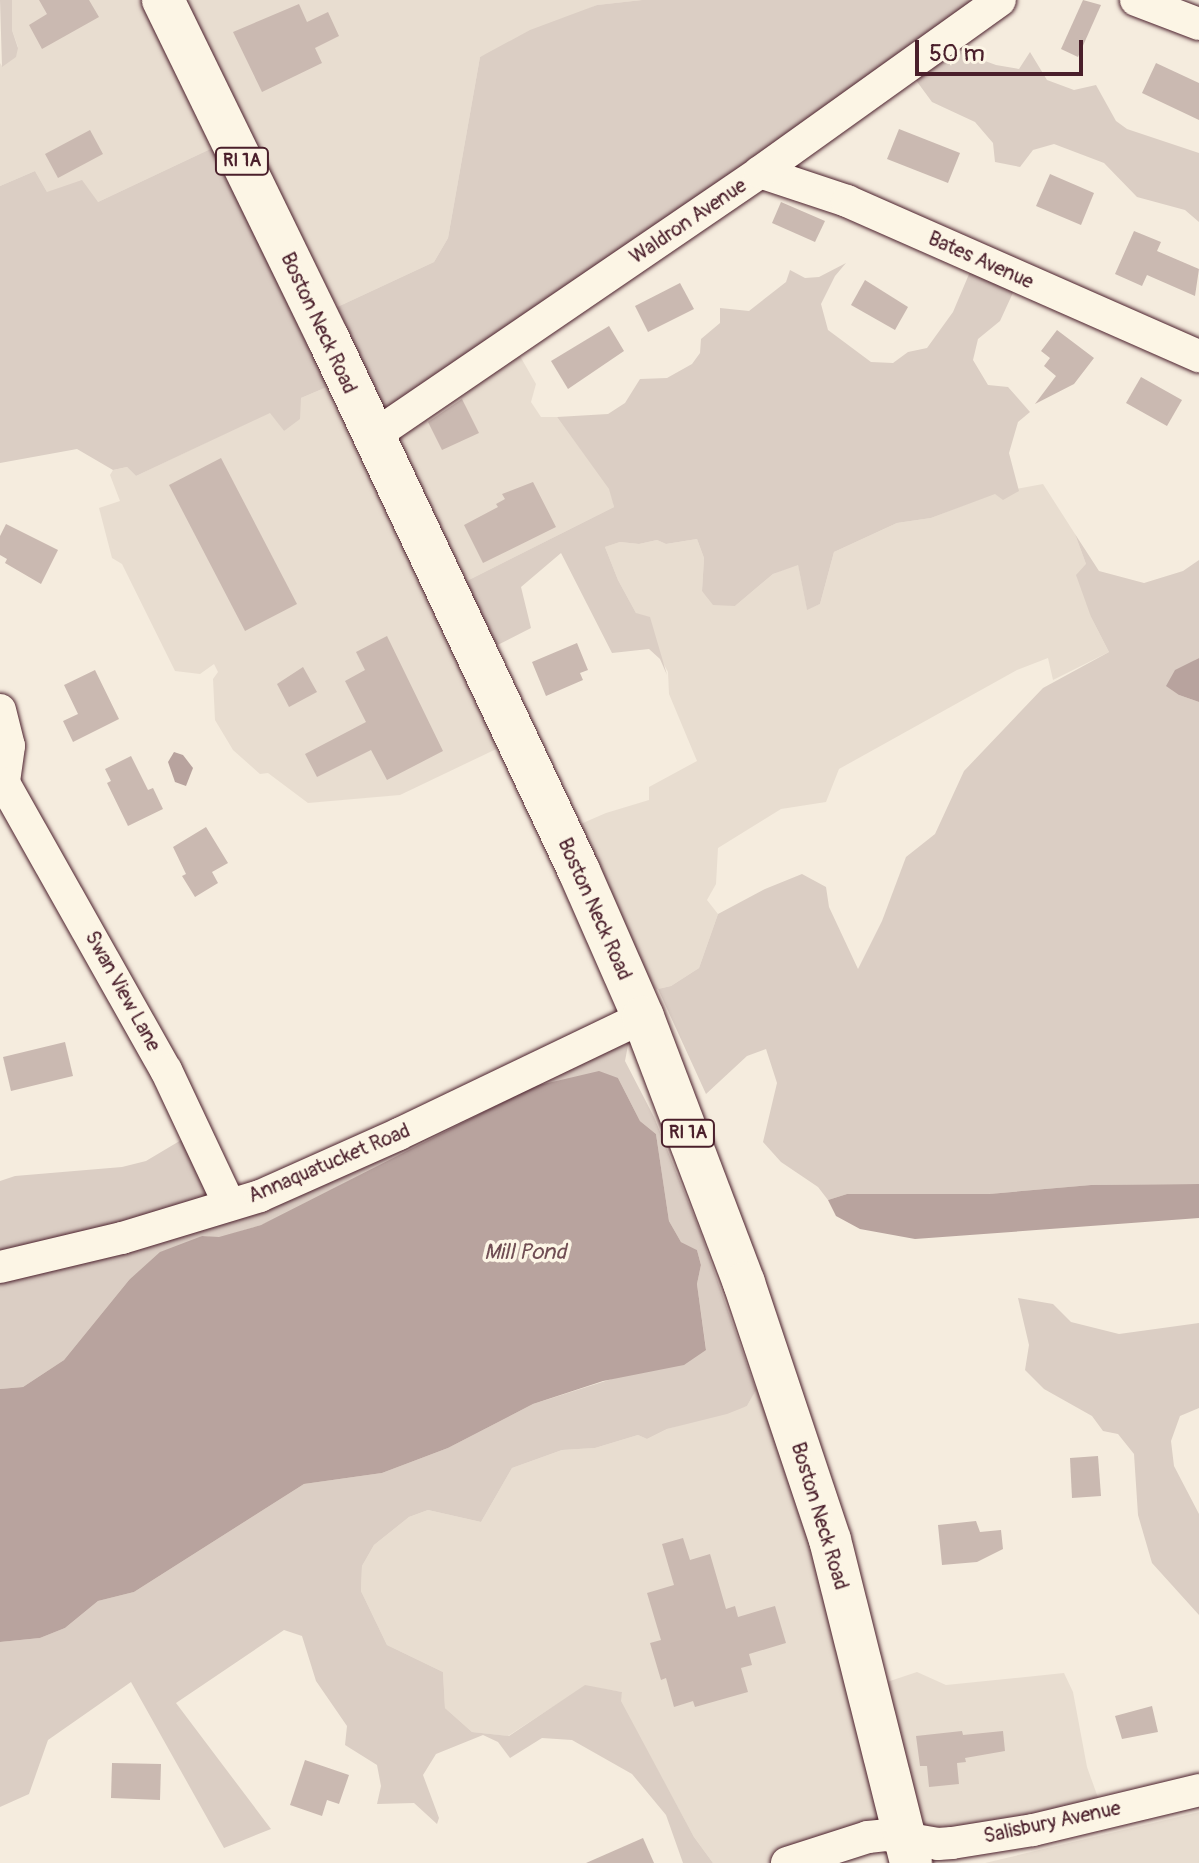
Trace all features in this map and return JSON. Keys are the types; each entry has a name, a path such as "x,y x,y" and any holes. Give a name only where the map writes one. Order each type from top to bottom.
{"main road":[{"name":"Boston Neck Road","path":"163,0 324,330 579,871 643,1017 744,1283 830,1540 908,1850"}],"street":[{"name":"Waldron Avenue","path":"372,437 760,172 1000,0"},
{"path":"1136,0 1199,24"},
{"name":"Bates Avenue","path":"760,172 847,201 1199,356"},
{"name":"Swan View Lane","path":"0,710 9,746 2,782 166,1070 229,1204"},
{"name":"Annaquatucket Road","path":"0,1267 122,1238 260,1196 399,1134 643,1017"},
{"name":"Salisbury Avenue","path":"787,1863 848,1840 886,1835 908,1850 1033,1830 1199,1790"}],"shaded area":[{"path":"0,0 12,0 12,30 18,48 16,57 2,67"},
{"path":"12,0 642,0 597,5 480,57 448,238 434,262 318,316 221,144 98,202 47,192 35,171 0,186 0,63 2,66 18,47 12,30"},
{"path":"642,0 998,0 938,44 996,65 1019,69 1030,52 1047,80 1074,90 1096,85 1116,121 1127,129 1199,153 1199,222 1185,210 1137,197 1104,163 1054,144 1033,150 1020,167 995,162 993,143 975,122 932,102 907,68 383,426 341,381 301,398 300,419 284,431 270,413 136,476 127,467 113,470 77,449 0,463 0,186 35,171 47,192 82,180 98,202 221,144 318,316 434,262 448,238 480,57 530,30 597,5"},
{"path":"975,260 1017,284 1000,321 978,339 973,360 988,385 1008,387 1030,412 1018,422 1009,453 1019,491 1003,500 995,494 931,518 897,523 834,552 820,604 807,610 798,565 773,574 735,606 713,605 702,591 704,558 697,539 666,544 657,540 639,544 620,542 605,547 636,613 650,617 667,675 660,659 649,649 612,653 561,553 521,587 531,628 476,656 447,591 614,507 609,489 557,417 608,414 625,403 640,379 667,378 692,364 700,353 701,339 720,323 720,308 749,311 786,282 790,270 805,278 819,277 846,263 835,276 821,304 828,330 871,362 893,363 908,352 927,348 953,312"},
{"path":"512,342 536,384 531,402 541,417 557,417 610,489 614,507 447,591 513,741 400,795 308,803 268,773 260,774 233,750 215,720 213,679 218,672 214,664 200,674 175,671 122,564 112,558 99,508 120,501 110,475 113,470 127,467 136,476 270,412 284,431 301,398 341,381"},
{"path":"1043,484 1075,534 1086,564 1091,617 1109,652 1053,680 1048,658 1017,670 839,769 826,802 781,809 718,848 716,884 707,900 718,914 699,968 671,986 632,995 562,832 606,813 649,800 649,787 697,761 669,694 668,672 618,580 605,547 620,542 639,544 657,540 666,544 697,539 704,558 702,591 735,606 773,574 798,564 807,609 820,604 834,552 897,523 931,518 995,493"},
{"path":"1075,534 1099,571 1144,583 1183,571 1199,560 1199,658 1195,660 1179,695 1199,702 1199,1184 1091,1185 989,1194 847,1194 828,1200 818,1187 781,1162 763,1142 777,1083 766,1049 747,1056 706,1094 658,989 671,986 699,968 718,914 802,874 826,887 829,907 858,969 882,921 906,857 935,834 964,771 1043,688 1109,652 1091,617 1076,575 1086,564"},
{"path":"631,1029 625,1061 654,1117 700,1231 756,1390 747,1406 727,1414 667,1429 647,1439 638,1435 595,1448 562,1450 512,1468 481,1522 428,1510 409,1517 374,1545 362,1566 361,1591 387,1645 443,1672 445,1708 472,1732 509,1736 585,1685 622,1692 621,1701 694,1837 713,1863 683,1863 666,1815 632,1774 572,1740 542,1738 510,1758 498,1742 483,1735 436,1754 423,1775 439,1818 437,1824 414,1803 377,1804 381,1786 377,1765 345,1745 347,1726 316,1681 302,1636 284,1630 176,1703 271,1829 224,1848 131,1682 48,1740 29,1794 0,1807 0,1642 40,1638 65,1628 98,1601 134,1592 304,1484 382,1473 448,1448 533,1404 706,1349 697,1284 701,1265 697,1250 681,1242 669,1221 656,1134 640,1121 618,1078 261,1225 219,1238 202,1236 129,1280 64,1360 23,1387 0,1389 0,1181 15,1176 122,1167 146,1161 193,1133 229,1201"},
{"path":"1018,1298 1053,1304 1071,1322 1119,1334 1199,1323 1199,1408 1180,1416 1171,1441 1174,1466 1199,1514 1199,1615 1152,1563 1138,1515 1134,1454 1118,1434 1103,1431 1092,1416 1044,1389 1025,1370 1029,1345"},
{"path":"771,1362 872,1687 917,1672 946,1685 1064,1673 1073,1692 1087,1767 1105,1817 1103,1820 919,1863 905,1827 798,1863 713,1863 694,1837 620,1701 622,1692 585,1686 508,1736 472,1732 445,1708 443,1672 387,1645 361,1591 362,1566 374,1545 409,1517 428,1510 481,1522 512,1468 562,1450 595,1448 638,1435 647,1439 667,1429 747,1406"},
{"path":"1199,1812 1199,1863 985,1863"}],"water":[{"path":"1199,658 1199,702 1179,695 1166,686 1175,670"},
{"path":"174,752 183,755 193,768 186,786 175,782 168,762"},
{"name":"Mill Pond","path":"599,1071 618,1078 640,1121 656,1134 669,1221 681,1242 697,1250 701,1265 697,1284 706,1350 684,1365 603,1381 533,1404 448,1448 382,1473 304,1484 134,1592 98,1601 65,1628 40,1638 0,1642 0,1389 23,1387 64,1360 129,1280 160,1252 202,1236 219,1237 261,1225 535,1086"},
{"path":"1199,1184 1199,1218 915,1239 860,1229 836,1216 828,1200 847,1194 989,1194 1091,1185"}],"building":[{"path":"39,0 89,0 99,17 42,49 29,25 47,14"},
{"path":"1083,0 1101,5 1078,57 1061,49"},
{"path":"299,4 307,22 328,12 339,36 315,48 322,63 262,92 233,32"},
{"path":"1156,63 1199,83 1199,120 1142,93"},
{"path":"899,129 960,153 948,183 887,159"},
{"path":"90,130 103,154 58,178 45,154"},
{"path":"1050,174 1094,193 1081,225 1036,206"},
{"path":"781,202 825,221 815,242 772,223"},
{"path":"1134,231 1161,242 1157,251 1199,269 1195,296 1147,275 1142,286 1115,274"},
{"path":"865,280 908,307 895,330 851,305"},
{"path":"680,283 694,309 648,332 635,306"},
{"path":"609,326 624,351 568,389 551,361"},
{"path":"1057,330 1094,358 1074,384 1035,404 1056,376 1044,366 1050,358 1041,351"},
{"path":"1141,377 1182,400 1167,426 1126,403"},
{"path":"462,399 479,433 442,450 428,422"},
{"path":"221,458 297,604 245,631 169,485"},
{"path":"533,482 556,527 483,563 464,525 498,507 496,504 505,499 502,494"},
{"path":"6,524 58,550 41,584 5,563 7,559 0,555 0,536"},
{"path":"387,636 443,751 387,780 371,750 317,777 305,754 366,722 345,681 365,670 356,652"},
{"path":"577,643 588,670 580,673 583,680 546,696 532,662"},
{"path":"303,667 317,692 289,707 277,684"},
{"path":"95,670 119,719 73,742 63,721 78,714 64,685"},
{"path":"131,756 148,790 153,788 163,809 128,826 107,783 111,781 105,769"},
{"path":"206,827 228,863 212,872 218,883 195,897 182,876 186,874 173,847"},
{"path":"65,1042 73,1076 11,1091 3,1057"},
{"path":"1098,1456 1101,1496 1072,1498 1070,1458"},
{"path":"976,1521 980,1532 1001,1530 1003,1549 977,1562 942,1565 938,1525"},
{"path":"683,1538 690,1560 710,1554 726,1609 735,1606 738,1617 775,1606 786,1643 749,1654 752,1665 741,1668 748,1692 695,1707 693,1701 674,1707 666,1678 661,1680 650,1643 661,1640 647,1593 674,1585 662,1544"},
{"path":"1152,1706 1158,1732 1122,1739 1115,1716"},
{"path":"962,1731 963,1735 1003,1731 1005,1751 965,1758 966,1762 957,1763 959,1784 929,1787 927,1766 920,1766 916,1736"},
{"path":"305,1760 349,1775 339,1804 327,1800 322,1816 290,1805"},
{"path":"112,1763 161,1764 160,1800 111,1798"},
{"path":"643,1838 654,1863 586,1863"}]}
